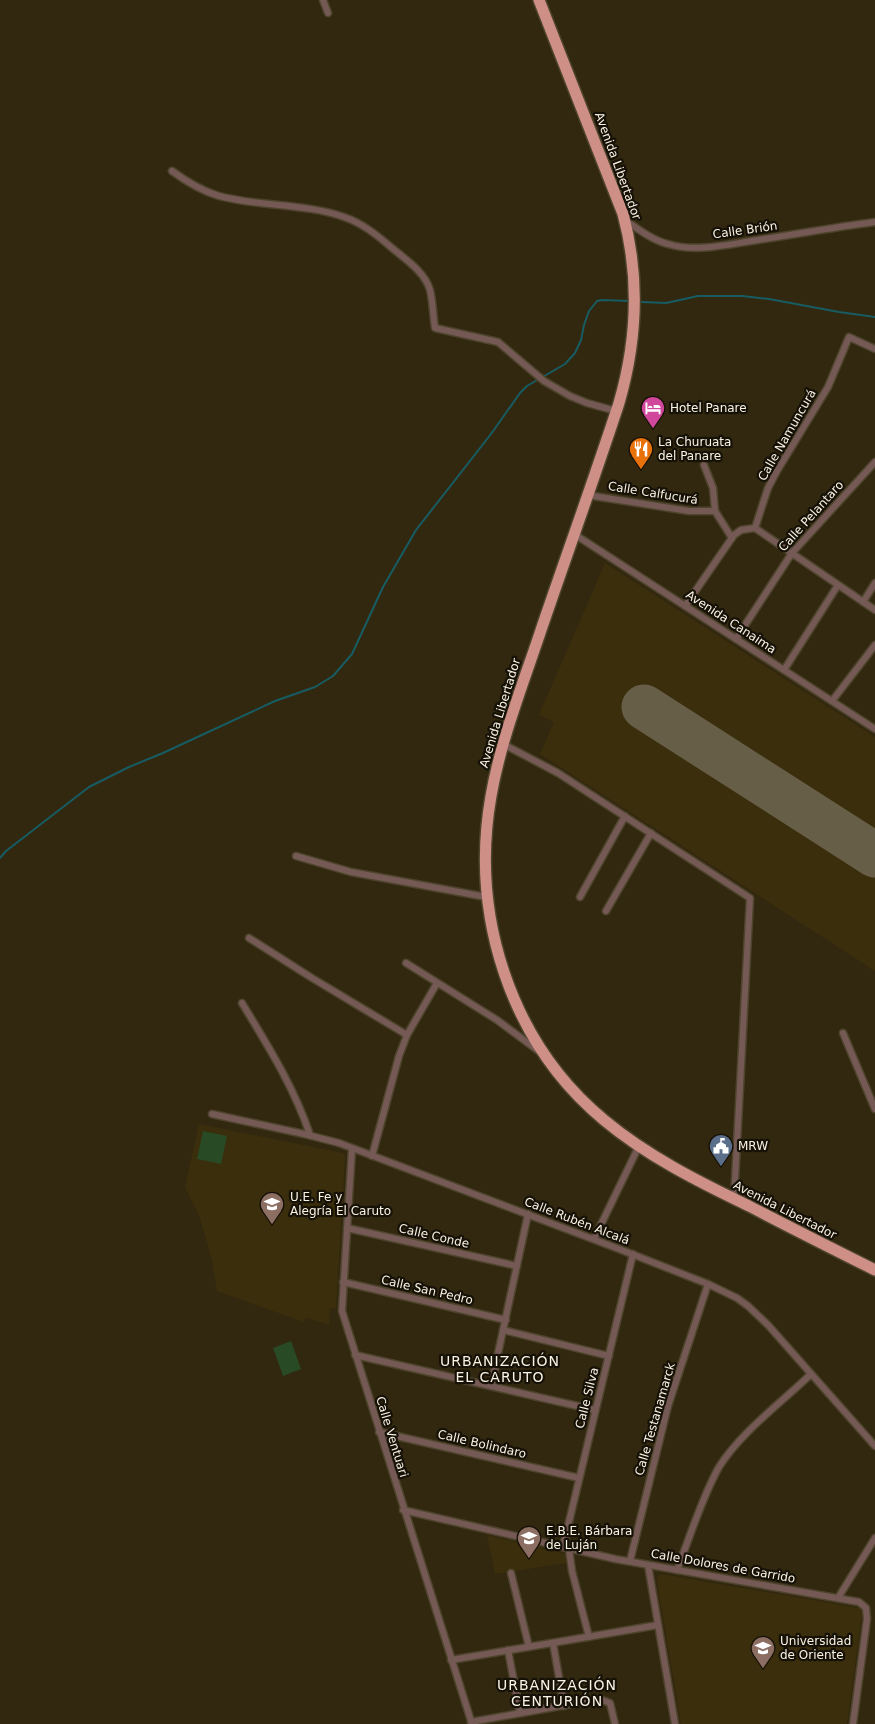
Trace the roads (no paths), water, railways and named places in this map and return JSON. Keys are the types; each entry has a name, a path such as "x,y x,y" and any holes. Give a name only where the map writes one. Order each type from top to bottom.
{"highway":[{"name":"Avenida Libertador","path":"540,0 624,219 633,271 635,316 628,371 616,411 504,744 493,784 487,820 484,865 486,898 496,947 507,983 523,1019 562,1078 605,1122 639,1146 688,1175 875,1270"}],"street":[{"path":"323,0 328,13"},
{"path":"172,171 186,181 219,196 320,211 342,216 356,222 378,236 406,259 425,280 430,290 435,328 498,342 544,380 581,401 616,411"},
{"name":"Calle Brión","path":"624,219 658,241 688,247 732,244 875,222"},
{"name":"Calle Namuncurá","path":"755,528 768,488 828,387 849,338 875,349"},
{"name":"Calle Pelantaro","path":"736,639 792,553 875,462"},
{"path":"704,465 713,488 716,511 732,538"},
{"name":"Calle Calfucurá","path":"588,494 689,511 716,511"},
{"path":"686,606 732,538 741,530 755,528 875,610"},
{"name":"Avenida Canaima","path":"574,534 875,729"},
{"path":"863,602 875,583"},
{"path":"784,670 838,585"},
{"path":"832,701 875,645"},
{"path":"504,744 558,773 750,898 734,1199"},
{"path":"580,897 625,816"},
{"path":"606,911 651,833"},
{"path":"296,856 351,872 486,898"},
{"path":"249,938 407,1035"},
{"path":"406,962 497,1020 547,1057"},
{"path":"372,1156 397,1064 407,1035 437,983"},
{"path":"242,1003 280,1064 302,1109 310,1135"},
{"path":"843,1033 875,1109"},
{"name":"Calle Rubén Alcalá","path":"212,1114 310,1135 352,1148 633,1254 708,1284 737,1298 768,1325 875,1446"},
{"path":"594,1239 639,1146"},
{"name":"Calle Ventuari","path":"352,1148 342,1311 471,1723"},
{"path":"492,1386 528,1214"},
{"name":"Calle Conde","path":"347,1228 517,1266"},
{"name":"Calle Silva","path":"566,1548 579,1478 633,1254"},
{"name":"Calle San Pedro","path":"343,1282 506,1320"},
{"name":"Calle Testanamarck","path":"630,1561 668,1406 708,1284"},
{"path":"503,1330 609,1356"},
{"path":"355,1355 595,1410"},
{"path":"677,1570 708,1491 720,1466 743,1437 811,1374"},
{"name":"Calle Bolindaro","path":"379,1432 579,1478"},
{"name":"Calle Dolores de Garrido","path":"404,1510 648,1565 853,1600 863,1604 867,1612 866,1629 853,1724"},
{"path":"838,1598 875,1538"},
{"path":"566,1548 590,1637"},
{"path":"648,1565 675,1724"},
{"path":"511,1574 529,1647"},
{"path":"451,1660 658,1625"},
{"path":"553,1643 564,1706"},
{"path":"508,1650 520,1713"},
{"path":"471,1723 599,1699 607,1701 612,1706 615,1724"}],"waterway":[{"path":"642,302 666,303 698,296 742,296 875,317"},
{"path":"0,858 6,851 89,787 275,701 315,687 333,676 352,654 383,587 416,530 491,434 520,393 527,386 565,364 575,353 581,340 589,311 597,301 630,301"}],"place":[{"name":"Hotel Panare","path":"653,429"},
{"name":"La Churuata del Panare","path":"641,470"},
{"name":"MRW","path":"721,1167"},
{"name":"U.E. Fe y Alegría El Caruto","path":"272,1225"},
{"name":"E.B.E. Bárbara de Luján","path":"529,1559"},
{"name":"Universidad de Oriente","path":"763,1669"}],"district":[{"name":"URBANIZACIÓN EL CARUTO","path":"500,1369"},
{"name":"URBANIZACIÓN CENTURIÓN","path":"557,1694"}]}
